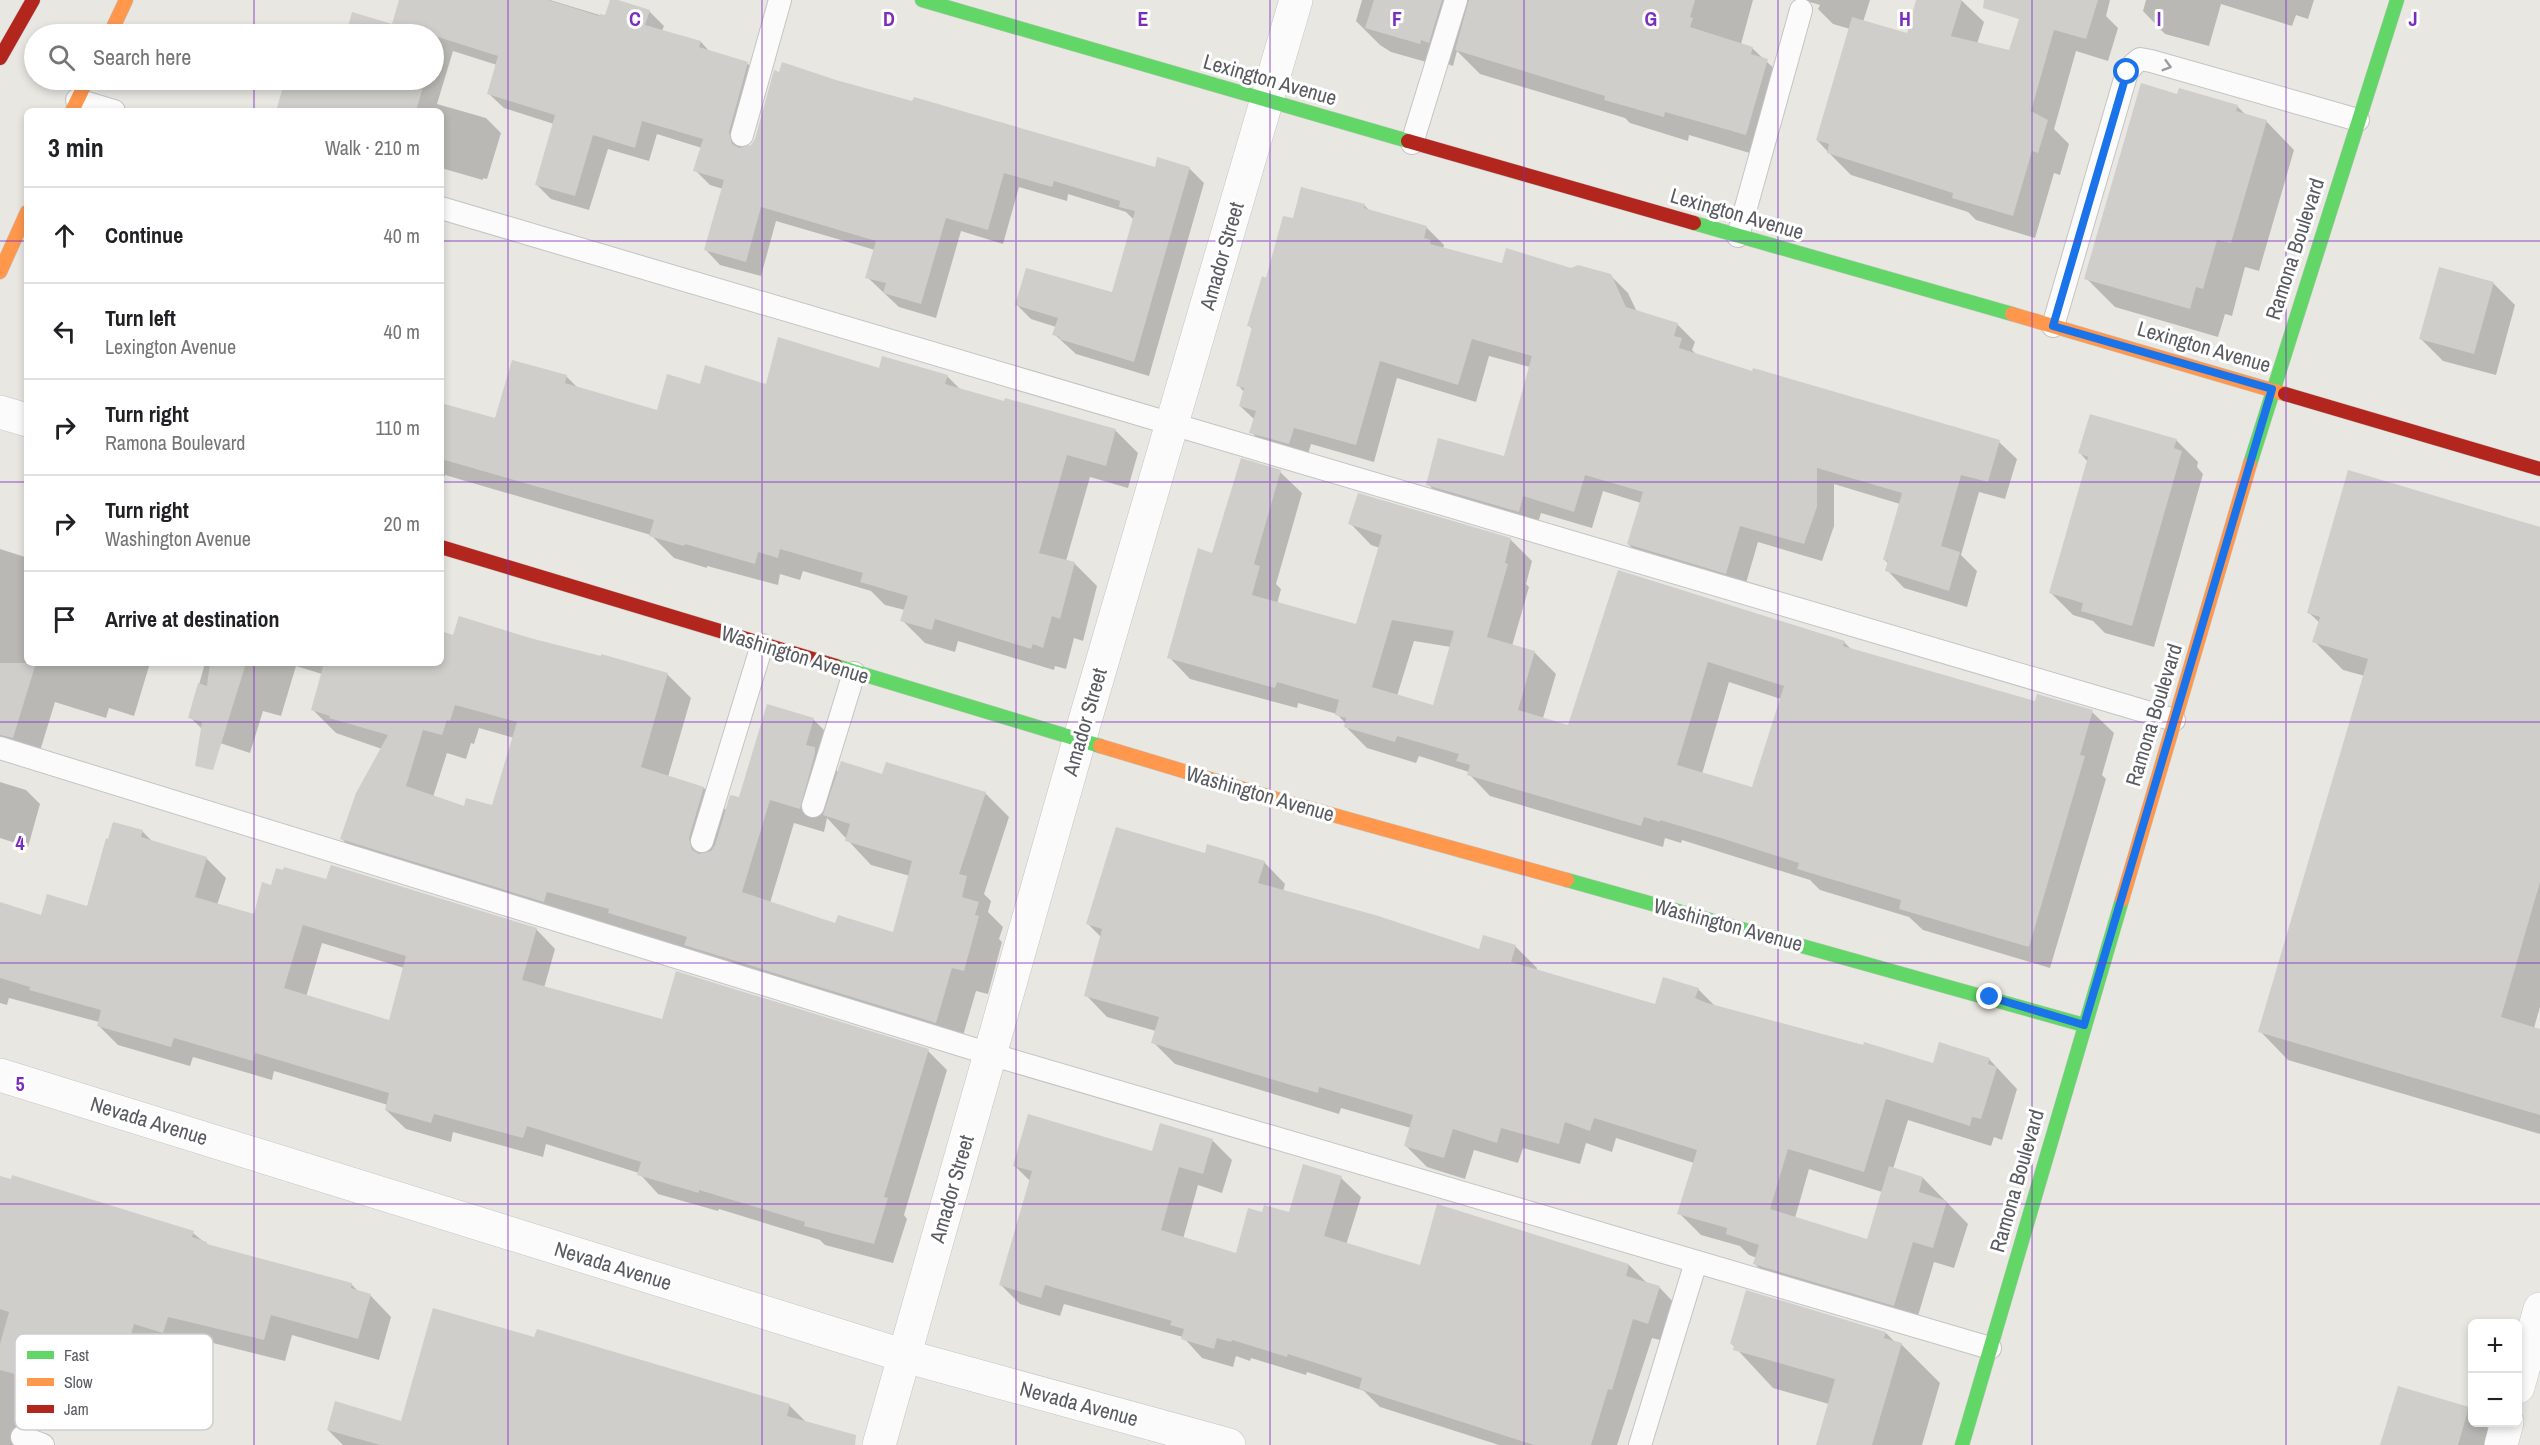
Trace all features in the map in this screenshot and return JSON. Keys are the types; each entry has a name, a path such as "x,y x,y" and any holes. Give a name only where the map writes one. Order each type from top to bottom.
{"main road":[{"path":"0,58 33,0"},
{"path":"115,24 126,0"},
{"name":"Lexington Avenue","path":"922,0 1267,102 2272,389 2540,469"},
{"name":"Ramona Boulevard","path":"1962,1445 2272,389 2397,0"},
{"path":"75,106 82,90"},
{"path":"0,272 24,219"},
{"name":"Washington Avenue","path":"444,548 1290,803 2084,1025"}],"street":[{"name":"Amador Street","path":"879,1445 1079,741 1296,0"},
{"path":"0,412 24,419"},
{"name":"Nevada Avenue","path":"0,1075 905,1356 1229,1445"},
{"path":"2522,1373 2538,1323"},
{"path":"2501,1445 2506,1427"}],"lane":[{"path":"742,135 780,0"},
{"path":"1412,143 1456,0"},
{"path":"1738,236 1801,10"},
{"path":"2053,326 2127,72 2140,59 2358,120"},
{"path":"75,106 91,108"},
{"path":"444,209 1172,426 2174,720"},
{"path":"702,841 762,645"},
{"path":"813,806 854,673"},
{"path":"0,748 990,1054 1990,1348"},
{"path":"1640,1445 1696,1262"}],"building":[{"path":"399,0 548,0 599,16 600,14 605,15 610,0 618,0 650,10 645,25 701,41 699,47 748,62 729,132 732,144 739,148 751,145 755,139 774,70 779,72 782,62 836,80 912,101 914,97 1155,167 1157,157 1190,167 1134,362 1059,339 1060,337 1052,335 1058,318 1015,305 1026,268 1112,292 1135,211 1119,207 1120,201 1054,181 1052,187 1004,173 988,230 946,218 921,304 883,293 886,283 865,278 876,241 761,207 746,262 704,250 724,180 693,171 703,139 642,121 635,148 593,135 575,196 535,185 555,115 487,94 498,56 444,39 444,24 392,24"},
{"path":"1374,0 1442,0 1429,43 1421,40 1420,44 1365,28"},
{"path":"1469,0 1695,0 1690,17 1693,18 1690,27 1753,47 1751,54 1768,59 1746,135 1665,112 1664,117 1604,100 1605,96 1455,50"},
{"path":"1916,0 1962,0 1951,36 2009,50 2019,19 1983,8 1984,0 2098,0 2086,39 2054,30 2031,111 2048,120 2038,153 2032,151 2013,216 1952,198 1953,193 1827,153 1829,144 1816,140 1852,17 1907,33"},
{"path":"352,12 392,24 349,24"},
{"path":"2141,83 2177,94 2179,88 2238,105 2236,111 2267,120 2231,243 2217,240 2203,289 2196,287 2190,309 2084,279"},
{"path":"282,90 422,90 417,108 277,108"},
{"path":"1301,187 1365,204 1364,208 1427,226 1424,238 1431,240 1430,244 1502,263 1506,248 1571,268 1578,265 1611,274 1626,307 1678,323 1674,336 1682,338 1679,348 1752,371 1753,368 2000,440 1988,482 1961,475 1941,546 1960,552 1949,591 1885,571 1888,561 1883,560 1902,493 1817,468 1817,507 1804,544 1740,526 1726,574 1627,544 1643,492 1585,475 1574,512 1523,496 1519,512 1426,485 1438,438 1504,456 1532,356 1472,339 1458,385 1380,361 1356,445 1294,428 1289,444 1249,433 1256,411 1239,406 1244,388 1236,386 1252,327 1247,326 1262,276 1266,278 1283,216 1293,218"},
{"path":"2439,267 2494,282 2474,354 2419,339"},
{"path":"778,337 879,368 882,356 948,375 945,384 1116,429 1106,466 1067,455 1039,553 1075,562 1060,619 1052,616 1043,648 1033,644 1031,649 935,619 932,630 900,621 908,596 860,582 863,573 780,549 778,558 758,552 755,564 685,544 684,546 649,536 654,520 444,460 444,404 495,418 512,360 567,375 565,383 657,410 667,374 700,384 705,365 766,384"},
{"path":"2090,414 2177,439 2174,448 2182,451 2132,626 2081,611 2083,603 2049,593 2088,457 2078,453"},
{"path":"1241,458 1281,470 1254,564 1260,566 1252,595 1356,624 1382,535 1348,524 1358,493 1511,538 1505,563 1508,564 1487,637 1535,651 1518,710 1568,725 1618,570 1845,641 1843,646 2035,701 2037,694 2093,710 2080,755 2085,756 2029,947 1899,909 1901,900 1797,869 1799,863 1724,839 1644,817 1641,826 1467,775 1470,765 1456,761 1459,754 1397,736 1395,742 1344,727 1346,718 1335,715 1339,700 1277,682 1275,688 1167,658 1198,548 1212,553","holes":["1392,620 1454,631 1433,705 1372,687","1708,662 1784,686 1752,787 1677,765"]},
{"path":"2348,470 2540,527 2540,882 2501,1017 2540,1029 2540,1115 2258,1032 2368,659 2312,642 2320,617 2307,613"},
{"path":"459,616 530,638 601,656 601,654 668,673 641,767 704,787 689,838 692,850 699,854 711,851 715,845 730,795 739,797 767,704 814,718 806,745 815,747 815,753 800,809 770,800 742,892 835,923 838,915 893,932 912,861 845,841 850,824 823,815 841,761 882,774 886,762 986,792 959,874 967,876 962,897 979,902 975,915 979,916 964,971 952,968 936,1023 684,945 687,937 608,913 609,909 547,892 544,902 340,839 356,793 388,735 329,718 330,716 311,710 323,666 444,666 444,632 453,635","holes":["455,705 517,722 492,805 466,798 464,806 406,786 423,730 442,735"]},
{"path":"0,663 24,663 24,666 35,666 13,738 0,735"},
{"path":"210,666 245,666 213,770 195,766 202,722 188,718 198,683 207,686"},
{"path":"113,822 143,830 141,837 207,857 195,897 254,914 262,882 271,885 276,868 283,870 284,867 326,879 331,865 537,928 522,980 662,1019 676,971 929,1049 884,1197 888,1198 874,1244 804,1226 805,1222 699,1190 699,1193 637,1175 641,1162 527,1126 523,1138 434,1114 431,1123 385,1110 389,1093 255,1053 253,1061 174,1038 171,1047 97,1026 101,1010 29,990 30,987 0,978 0,902 41,915 47,894 87,906 106,838 108,839","holes":["303,925 406,956 389,1020 284,988"]},
{"path":"1116,827 1205,853 1207,844 1265,861 1258,883 1375,915 1479,949 1483,935 1516,945 1511,962 1655,1004 1663,977 1699,988 1695,998 1707,1003 1863,1045 1864,1042 1933,1063 1939,1042 1990,1058 1988,1064 1997,1067 1981,1119 1972,1117 1970,1126 1886,1099 1864,1172 1788,1149 1770,1209 1867,1239 1889,1166 1923,1177 1919,1192 1947,1201 1933,1248 1913,1242 1894,1306 1753,1264 1759,1245 1726,1234 1727,1228 1677,1214 1697,1150 1594,1118 1590,1131 1565,1122 1559,1144 1501,1128 1497,1143 1453,1129 1444,1158 1404,1146 1413,1115 1319,1087 1318,1093 1151,1043 1159,1017 1084,996 1102,929 1086,924"},
{"path":"1028,1114 1152,1151 1160,1123 1213,1139 1203,1174 1179,1167 1161,1230 1236,1253 1248,1208 1262,1212 1264,1205 1289,1212 1303,1164 1342,1176 1324,1236 1420,1265 1437,1204 1629,1264 1626,1276 1660,1286 1648,1324 1633,1319 1612,1390 1608,1389 1591,1445 1534,1445 1359,1389 1362,1378 1288,1354 1287,1357 1232,1340 1231,1342 1217,1338 1214,1349 1181,1339 1184,1329 1170,1325 1172,1321 1045,1285 1041,1298 999,1285 1032,1171 1013,1166"},
{"path":"12,1175 194,1231 192,1237 207,1242 207,1244 352,1283 351,1288 371,1294 358,1339 271,1315 264,1340 168,1317 163,1333 134,1324 131,1334 15,1334 15,1374 0,1370 0,1344 9,1312 0,1309 0,1176 11,1179"},
{"path":"1746,1290 1886,1332 1884,1338 1902,1343 1872,1445 1816,1445 1835,1379 1733,1350 1734,1345 1730,1344"},
{"path":"433,1308 534,1337 537,1329 790,1404 787,1416 856,1435 855,1445 380,1445 327,1430 335,1401 401,1421"},
{"path":"2398,1386 2468,1407 2458,1445 2380,1445"}],"traffic: fast":[{"path":"922,0 1408,141"},
{"path":"2250,464 2397,0"},
{"path":"1694,223 2012,314"},
{"path":"836,666 1100,746"},
{"path":"1567,880 2084,1025"},
{"path":"1962,1445 2122,900"}],"traffic: slow":[{"path":"115,24 126,0"},
{"path":"73,108 82,90"},
{"path":"0,272 24,219"},
{"path":"2012,314 2285,394"},
{"path":"2122,900 2250,464"},
{"path":"1100,746 1290,803 1567,880"}],"traffic: jam":[{"path":"0,58 33,0"},
{"path":"1408,141 1694,223"},
{"path":"2285,394 2540,469"},
{"path":"444,548 836,666"}],"route":[{"path":"1990,997 2084,1025 2272,389 2053,326 2127,72"}]}
